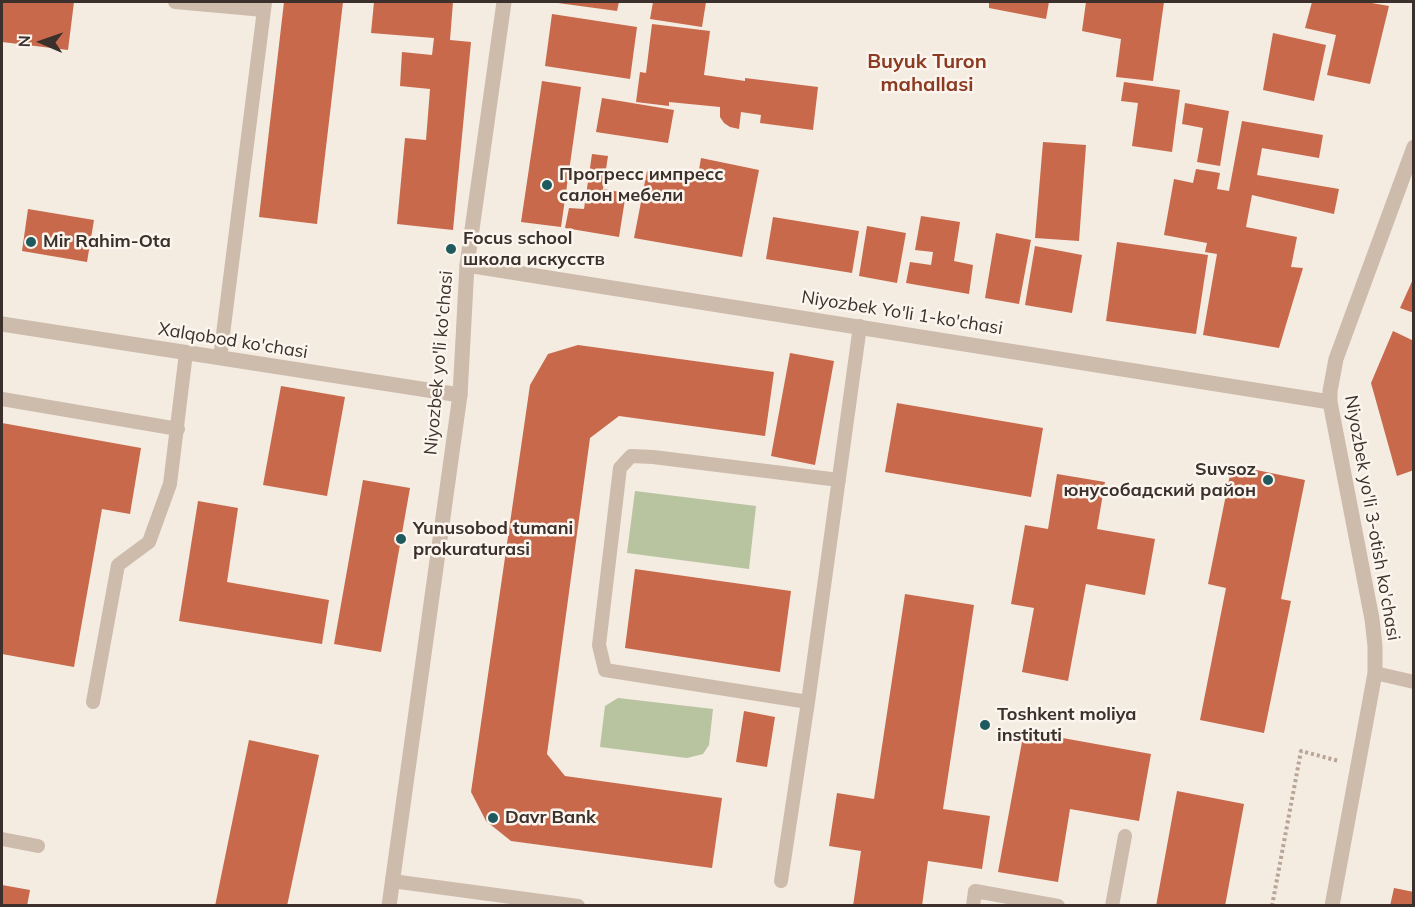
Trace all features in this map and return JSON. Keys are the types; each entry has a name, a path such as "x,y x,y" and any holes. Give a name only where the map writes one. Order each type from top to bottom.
{"street":[{"name":"Niyozbek yo'li ko'chasi","path":"390,906 460,395 467,265 504,2"},
{"name":"Niyozbek yo'li 3-otish ko'chasi","path":"1332,906 1375,673 1375,646 1372,619 1330,402 1332,380 1336,359 1413,147"},
{"name":"Niyozbek Yo'li 1-ko'chasi","path":"467,265 1330,402"},
{"name":"Xalqobod ko'chasi","path":"2,324 460,395"}],"lane":[{"path":"175,2 264,6 220,358"},
{"path":"781,881 860,326"},
{"path":"93,702 118,565 149,542 170,484 186,353"},
{"path":"2,399 178,429"},
{"path":"808,702 605,670 599,645 620,468 631,456 653,456 839,480"},
{"path":"1375,673 1413,682"},
{"path":"1112,906 1125,836"},
{"path":"2,839 38,846"},
{"path":"393,881 578,906"},
{"path":"973,906 975,891 1058,906"}],"path":[{"path":"1272,906 1301,751 1357,766"}],"green space":[{"path":"635,491 756,506 749,569 627,553"},
{"path":"618,698 713,709 709,745 703,754 687,758 600,747 605,706"}],"building":[{"path":"2,2 74,2 68,50 2,42"},
{"path":"284,2 343,2 317,224 259,217"},
{"path":"374,2 453,2 450,40 471,42 453,230 397,224 405,138 426,140 430,89 400,86 402,52 432,55 434,38 371,33"},
{"path":"558,2 619,2 617,11"},
{"path":"653,2 706,2 702,27 650,19"},
{"path":"989,2 1049,2 1046,19 989,8"},
{"path":"1086,2 1164,2 1153,81 1116,77 1121,39 1082,31"},
{"path":"1312,2 1366,2 1389,6 1370,84 1327,75 1336,35 1305,28"},
{"path":"552,14 637,27 630,79 545,66"},
{"path":"652,24 710,31 704,75 818,87 813,130 760,123 761,115 741,112 739,129 724,123 720,117 720,107 669,102 669,106 636,102 640,72 646,73"},
{"path":"1273,33 1326,45 1314,101 1263,90"},
{"path":"542,81 581,87 561,227 521,222"},
{"path":"1124,82 1180,90 1172,152 1132,146 1138,103 1121,101"},
{"path":"602,98 674,110 668,143 596,132"},
{"path":"1185,103 1229,111 1220,166 1197,162 1203,128 1182,124"},
{"path":"1242,121 1323,135 1319,158 1262,148 1257,175 1339,189 1334,214 1252,195 1246,227 1297,237 1291,267 1303,268 1279,348 1203,335 1217,254 1205,252 1207,243 1164,235 1174,179 1193,183 1196,169 1220,173 1217,189 1229,191"},
{"path":"1043,142 1086,145 1079,241 1035,238"},
{"path":"592,154 608,156 603,189 626,193 619,237 565,228 569,208 584,209"},
{"path":"701,158 759,170 742,257 634,238 647,171 697,181"},
{"path":"28,209 94,220 87,262 22,251"},
{"path":"921,216 960,222 954,261 973,265 969,294 906,283 910,262 931,265 933,252 915,250"},
{"path":"773,217 859,231 852,273 766,259"},
{"path":"867,226 906,233 897,283 859,276"},
{"path":"996,233 1031,240 1019,304 985,298"},
{"path":"1117,242 1208,255 1196,334 1106,321"},
{"path":"1035,246 1082,255 1072,313 1025,305"},
{"path":"1414,277 1414,313 1400,308"},
{"path":"1393,331 1414,341 1414,470 1397,476 1371,383"},
{"path":"578,345 774,372 765,436 619,416 590,438 547,754 565,776 722,798 712,868 511,841 486,821 471,792 530,385 548,354"},
{"path":"790,353 834,361 815,465 771,456"},
{"path":"281,386 345,397 327,496 263,485"},
{"path":"897,403 1043,428 1031,497 885,472"},
{"path":"2,423 141,448 130,514 102,509 74,667 2,654"},
{"path":"1232,465 1305,480 1281,599 1291,601 1264,733 1200,720 1226,588 1208,584"},
{"path":"1057,474 1105,482 1097,529 1155,539 1145,595 1086,584 1068,681 1022,672 1034,608 1011,604 1025,525 1048,529"},
{"path":"363,480 410,488 381,652 334,644"},
{"path":"198,501 238,508 227,582 329,600 322,644 179,621"},
{"path":"635,569 791,591 780,672 625,648"},
{"path":"905,594 974,605 943,809 990,816 982,869 928,861 922,906 853,906 861,851 829,846 837,793 874,799"},
{"path":"744,711 775,717 767,767 736,762"},
{"path":"1024,731 1151,754 1139,821 1070,809 1058,882 998,872"},
{"path":"249,740 319,755 287,906 215,906"},
{"path":"1177,791 1244,804 1225,906 1156,906"},
{"path":"2,885 30,890 27,906 2,906"},
{"path":"1394,888 1414,892 1414,906 1390,906"}],"place":[{"name":"Прогресс импресс салон мебели","path":"547,185"},
{"name":"Mir Rahim-Ota","path":"31,242"},
{"name":"Focus school школа искусств","path":"451,249"},
{"name":"Suvsoz юнусобадский район","path":"1268,480"},
{"name":"Yunusobod tumani prokuraturasi","path":"401,539"},
{"name":"Toshkent moliya instituti","path":"985,725"},
{"name":"Davr Bank","path":"493,818"}],"district":[{"name":"Buyuk Turon mahallasi","path":"927,74"}]}
